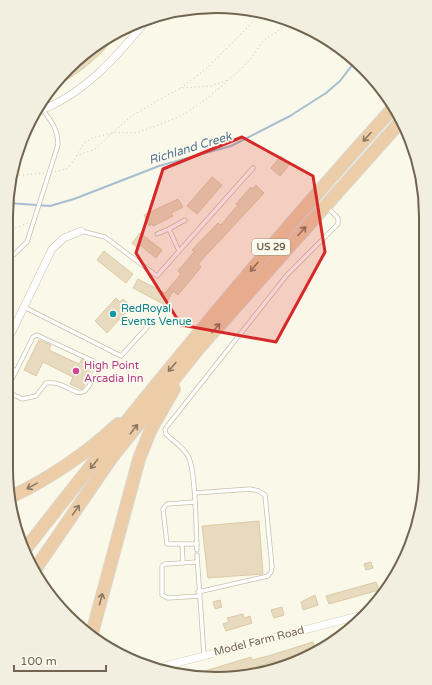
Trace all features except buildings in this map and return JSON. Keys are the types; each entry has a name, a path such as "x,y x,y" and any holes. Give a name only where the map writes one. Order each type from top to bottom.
{"highway":[{"name":"US 29","path":"28,546 153,390 296,217 390,111"},
{"name":"US 29","path":"38,566 110,460 209,337 397,125"},
{"path":"93,631 139,459 151,430 186,366"},
{"path":"15,495 52,475 83,453 108,433 138,402 153,390"}],"street":[{"path":"43,109 77,91 94,77 113,59 140,27"},
{"path":"13,329 52,249 64,238 81,231"},
{"name":"Model Farm Road","path":"166,666 356,617"}],"lane":[{"path":"13,255 27,242 39,209 58,145 58,134 54,124 41,112"},
{"path":"81,231 105,237 157,276 253,168"},
{"path":"197,550 195,493 190,460 182,448 166,434 165,429 287,275 338,224 338,218 325,205"},
{"path":"157,234 185,220"},
{"path":"168,229 179,251"},
{"path":"23,307 121,356 150,324"},
{"path":"13,377 33,337 37,335 93,361 97,366 86,390 81,393 74,392 54,382 46,383 36,396 22,399 13,394"},
{"path":"195,493 250,489 259,491 264,495 272,567 268,576 199,594 168,598 162,595 162,566 165,564 197,562"},
{"path":"195,502 167,504 163,508 165,542 169,545 197,544"},
{"path":"182,544 184,563"},
{"path":"197,555 204,656"}],"path":[{"path":"76,156 95,149 130,117 181,88 207,68 258,17"},
{"path":"17,175 66,169 84,143 92,138 112,133 137,133 178,117 204,101 229,80 252,57 263,42 286,26"},
{"path":"181,88 211,86 229,80"},
{"path":"13,229 34,221"}],"highlighted area":[{"path":"242,137 313,176 325,252 276,342 181,325 136,253 163,169"}],"waterway":[{"name":"Richland Creek","path":"13,203 50,206 74,199 159,166 231,146 290,116 326,93 340,81 352,65"}],"place":[{"name":"RedRoyal Events Venue","path":"113,314"},
{"name":"High Point Arcadia Inn","path":"76,371"}]}
